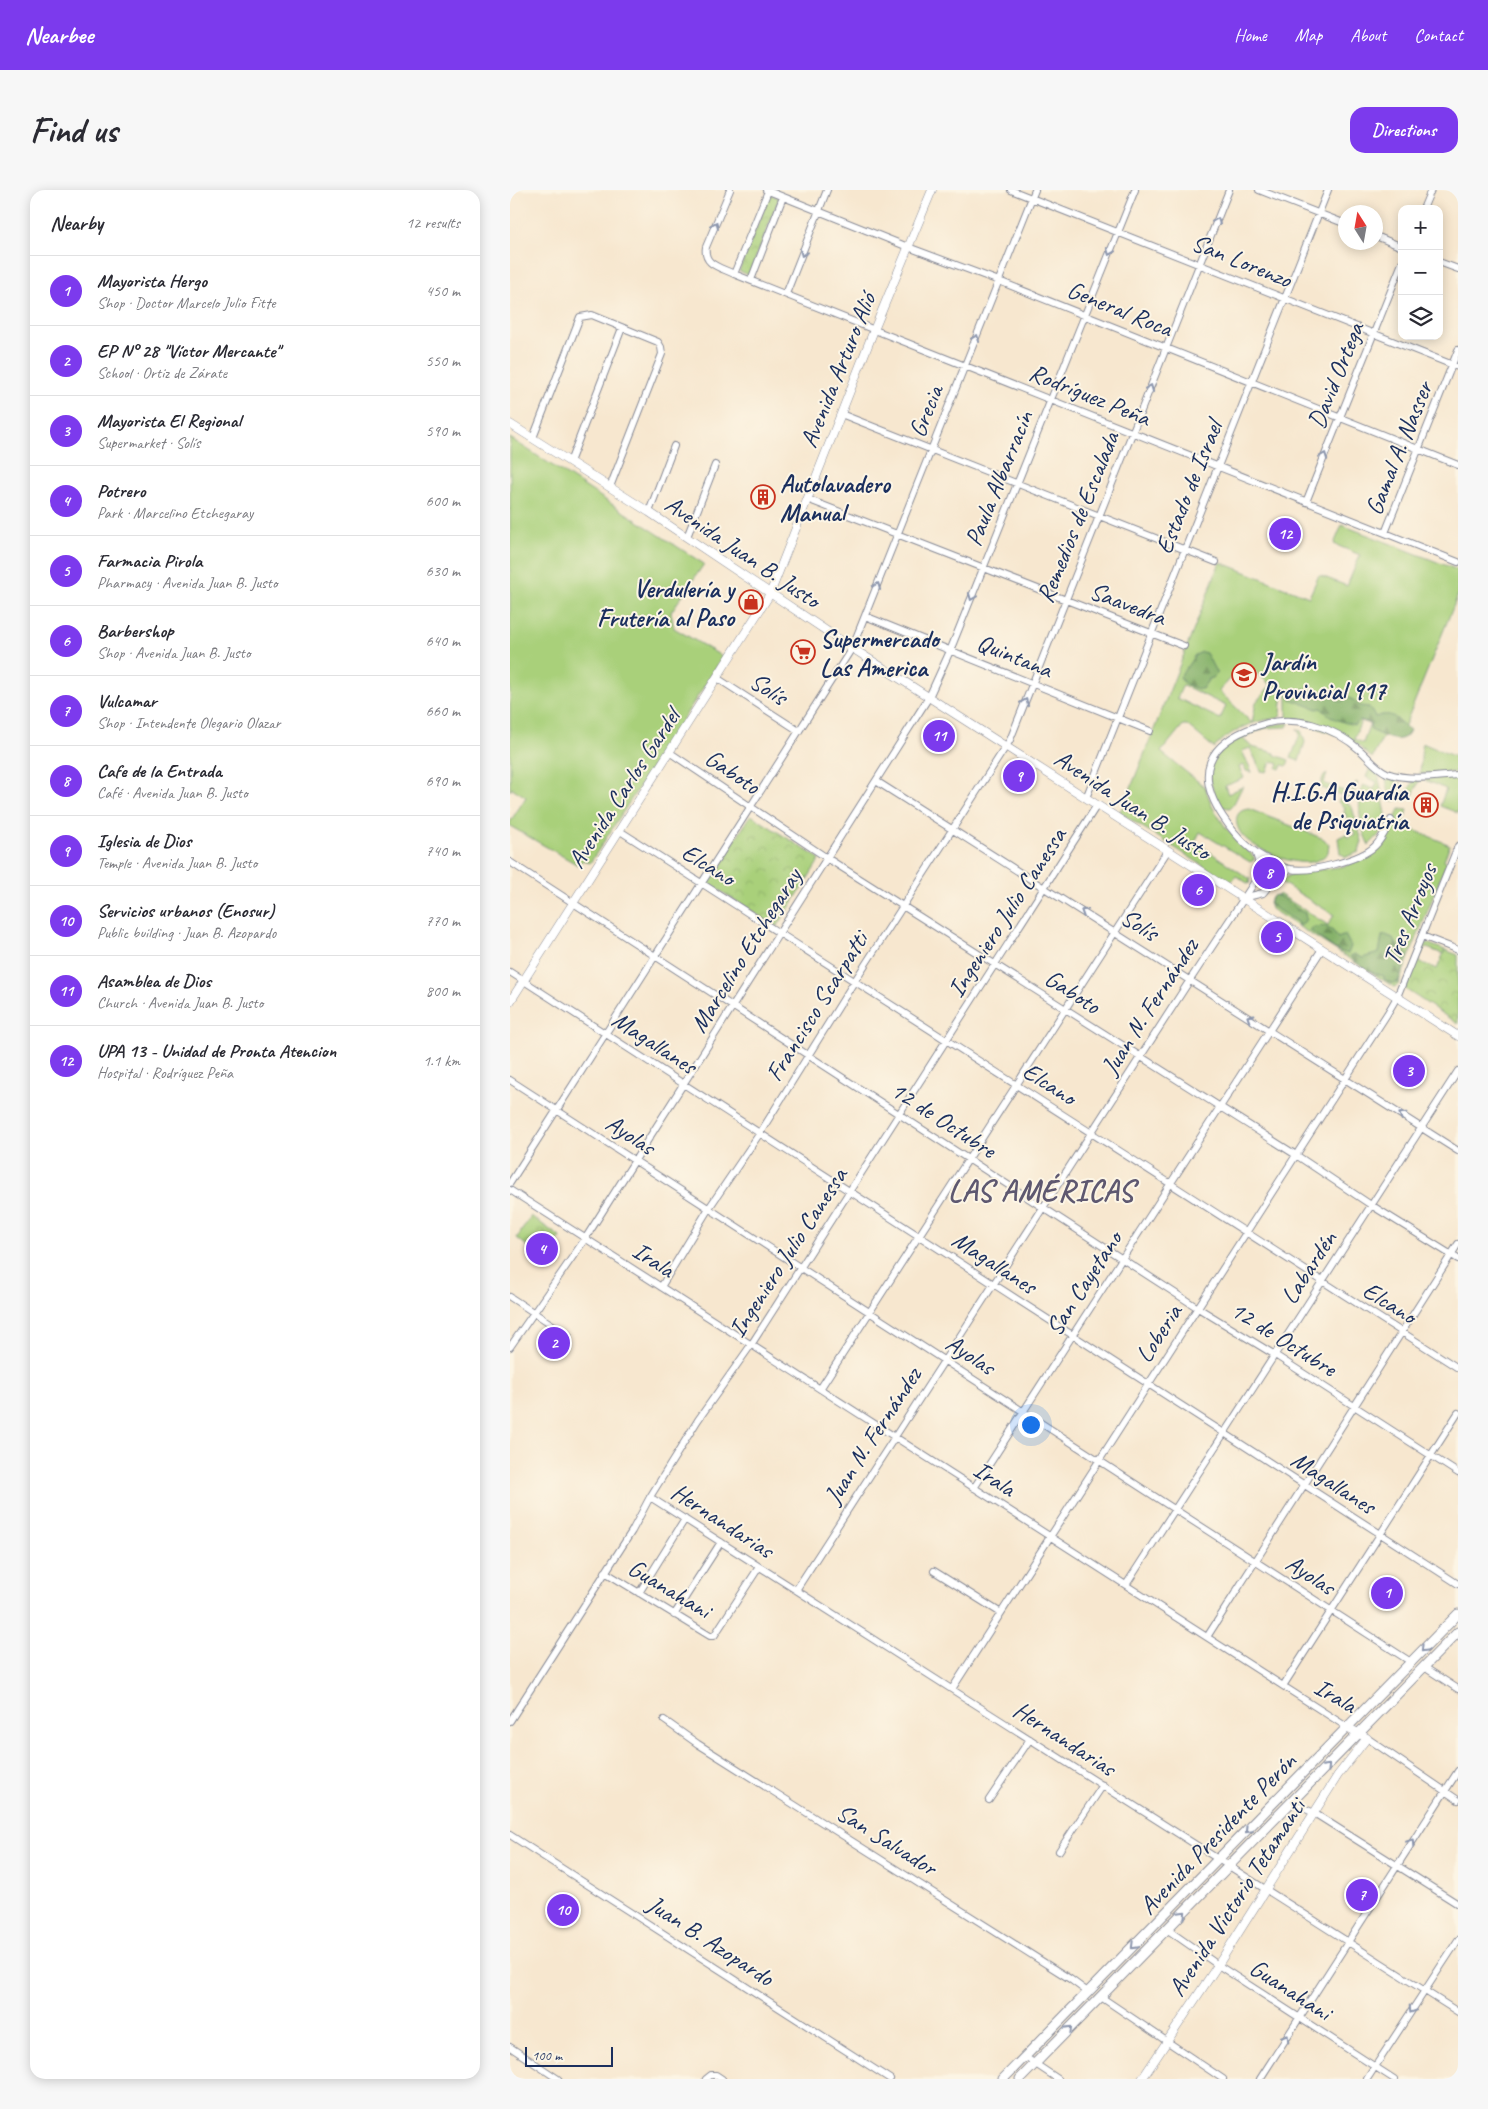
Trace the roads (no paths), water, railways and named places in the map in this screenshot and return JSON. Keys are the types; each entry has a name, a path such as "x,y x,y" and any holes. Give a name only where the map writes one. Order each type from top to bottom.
{"highway":[{"name":"Avenida Presidente Perón","path":"1003,2079 1458,1614"},
{"name":"Avenida Presidente Perón","path":"1020,2079 1293,1803 1363,1736 1458,1632"}],"main road":[{"name":"Avenida Arturo Alió","path":"770,594 874,330 932,190"},
{"name":"Avenida Juan B. Justo","path":"510,424 649,512 852,648 1458,1036"},
{"name":"Avenida Carlos Gardel","path":"510,1002 770,594"},
{"name":"Irala","path":"1347,1727 1363,1736"},
{"name":"Avenida Victorio Tetamanti","path":"1142,2079 1267,1889 1363,1736"}],"street":[{"name":"Rodríguez Peña","path":"730,190 706,247 705,256 708,261 734,274 1458,562"},
{"path":"734,274 767,190"},
{"name":"General Roca","path":"767,190 1458,465"},
{"path":"786,294 827,190"},
{"name":"San Lorenzo","path":"1011,190 1455,366"},
{"name":"Grecia","path":"510,1183 852,648 1035,190"},
{"name":"Paula Albarracín","path":"929,697 950,651 1135,190"},
{"name":"Remedios de Escalada","path":"1006,747 1229,190"},
{"path":"1259,190 1338,221"},
{"name":"Estado de Israel","path":"1086,798 1328,190"},
{"path":"1425,205 1431,190"},
{"path":"751,280 783,197"},
{"path":"1383,239 1398,245"},
{"path":"1443,263 1458,269"},
{"name":"David Ortega","path":"1306,502 1398,273"},
{"path":"533,438 578,320 583,316 592,315 658,342 662,347 662,354 610,487"},
{"path":"570,462 622,328"},
{"name":"Gamal A. Nasser","path":"1385,533 1455,366 1458,350"},
{"path":"841,414 1216,562"},
{"path":"649,512 674,446"},
{"path":"687,537 715,465"},
{"name":"Saavedra","path":"807,499 1184,646"},
{"name":"Quintana","path":"865,616 1150,731"},
{"name":"Solís","path":"718,678 799,731"},
{"name":"Marcelino Etchegaray","path":"510,1348 585,1239 929,697"},
{"path":"1290,869 1256,854 1237,836 1216,806 1209,791 1206,773 1210,758 1220,746 1234,736 1257,725 1283,720 1316,725 1346,739 1380,770 1395,776 1411,778 1458,775"},
{"name":"Francisco Scarpatti","path":"661,1287 708,1208 760,1133 854,982 1006,747"},
{"name":"Gaboto","path":"669,752 827,858 1296,1155 1371,1206 1458,1259"},
{"name":"Solís","path":"876,781 1458,1151"},
{"name":"Ingeniero Julio Canessa","path":"510,1721 632,1531 650,1497 698,1420 751,1345 1098,806"},
{"path":"1243,898 1263,893 1278,876 1290,869 1336,864 1360,856 1377,844 1391,820"},
{"name":"Elcano","path":"620,831 1458,1368"},
{"path":"820,1389 1168,850"},
{"name":"Tres Arroyos","path":"1397,997 1457,850"},
{"path":"1256,854 1259,861 1259,869 1255,882 1267,889"},
{"name":"12 de Octubre","path":"510,862 1198,1308 1275,1355 1458,1473"},
{"name":"Juan N. Fernández","path":"796,1590 1255,882"},
{"path":"1422,936 1458,950"},
{"name":"San Cayetano","path":"974,1488 1322,949"},
{"name":"Magallanes","path":"510,972 1458,1584"},
{"name":"Loberia","path":"952,1689 1397,997"},
{"name":"Labardén","path":"1126,1585 1458,1071"},
{"name":"Ayolas","path":"510,1080 1411,1662"},
{"name":"Irala","path":"510,1190 1347,1727"},
{"path":"1207,1637 1458,1244"},
{"path":"510,1298 568,1335"},
{"path":"1283,1686 1458,1413"},
{"name":"Hernandarias","path":"650,1497 1219,1860 1349,1940 1458,2012"},
{"path":"639,1593 684,1519"},
{"path":"674,1615 721,1542"},
{"name":"Guanahani","path":"606,1572 674,1615 710,1636 714,1636 759,1567"},
{"path":"934,1571 1001,1613"},
{"path":"1424,1667 1458,1689"},
{"name":"San Salvador","path":"664,1720 698,1744 1070,1979 1089,1993"},
{"name":"Irala","path":"1363,1736 1458,1800"},
{"path":"989,1800 1030,1739"},
{"path":"1260,2079 1396,1864 1458,1771"},
{"path":"1059,1851 1102,1785"},
{"path":"1293,1803 1314,1813 1458,1904"},
{"name":"Juan B. Azopardo","path":"510,1835 890,2079"},
{"name":"Guanahani","path":"1168,1930 1218,1965 1394,2079"},
{"path":"1367,2079 1458,1940"},
{"path":"1101,1997 1223,2079"},
{"path":"511,2049 558,2079"},
{"path":"1026,2057 1058,2079"},
{"path":"706,2079 711,2075 719,2077"}],"place":[{"name":"Autolavadero Manual","path":"763,497"},
{"name":"UPA 13 - Unidad de Pronta Atencion","path":"1285,534"},
{"name":"Verdulería y Frutería al Paso","path":"751,602"},
{"name":"Supermercado Las America","path":"803,652"},
{"name":"Jardín Provincial 917","path":"1244,675"},
{"name":"Asamblea de Dios","path":"939,736"},
{"name":"Iglesia de Dios","path":"1019,776"},
{"name":"H.I.G.A Guardía de Psiquiatría","path":"1426,805"},
{"name":"Cafe de la Entrada","path":"1269,873"},
{"name":"Barbershop","path":"1198,890"},
{"name":"Farmacia Pirola","path":"1277,937"},
{"name":"Mayorista El Regional","path":"1409,1071"},
{"name":"Potrero","path":"542,1249"},
{"name":"EP N° 28 \"Víctor Mercante\"","path":"554,1343"},
{"name":"Mayorista Hergo","path":"1387,1593"},
{"name":"Vulcamar","path":"1362,1895"},
{"name":"Servicios urbanos (Enosur)","path":"563,1910"}],"district":[{"name":"LAS AMÉRICAS","path":"1041,1191"}]}
